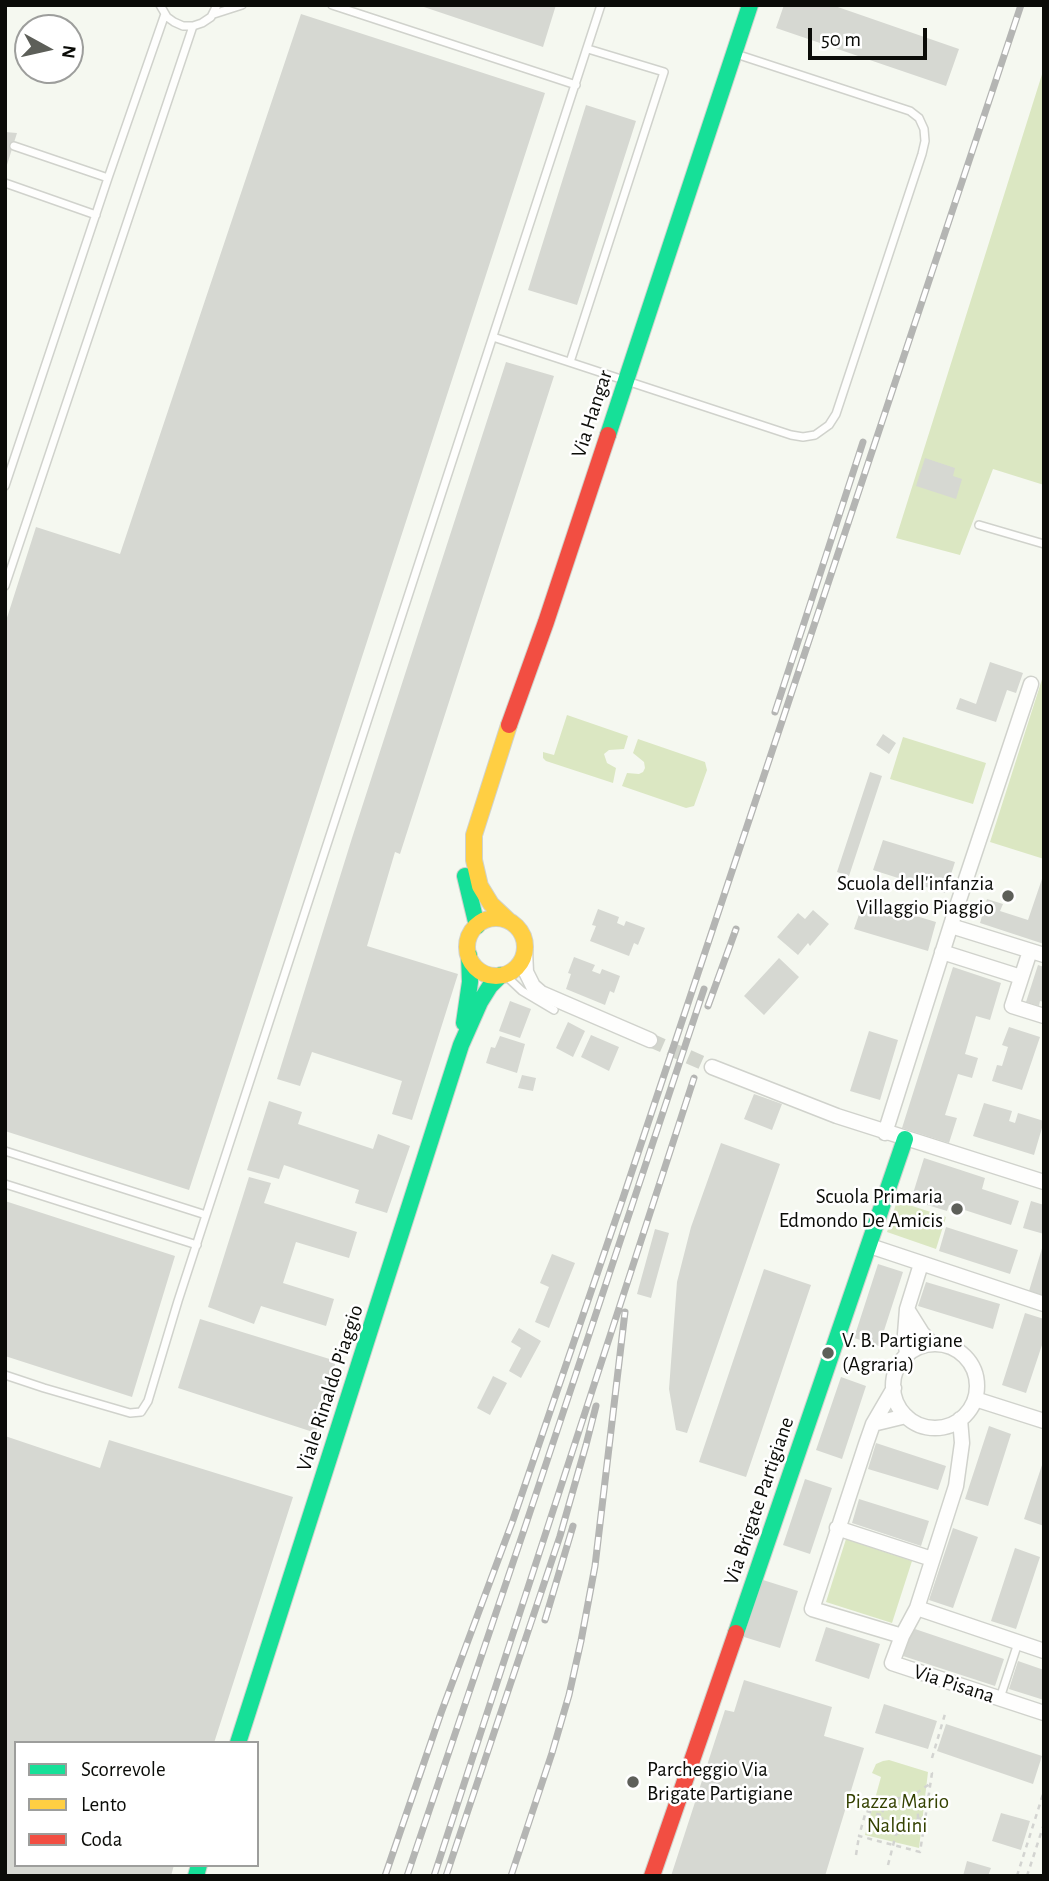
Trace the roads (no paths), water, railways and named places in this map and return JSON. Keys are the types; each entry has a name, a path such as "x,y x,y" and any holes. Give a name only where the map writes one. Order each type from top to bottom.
{"street":[{"name":"Via Hangar","path":"508,920 491,904 480,886 474,860 474,835 750,5"},
{"path":"885,1133 1031,684"},
{"name":"Via Hangar","path":"474,835 467,844 464,868 477,926"},
{"path":"525,950 518,967 503,975 494,976 483,973 472,963 468,954 469,937 482,922 493,918 508,920 522,933 525,950 528,978 541,993 650,1040"},
{"path":"951,926 1037,953 1021,977 1012,1006 1044,1016"},
{"path":"942,952 1021,977"},
{"name":"Viale Rinaldo Piaggio","path":"461,1045 470,982 468,954"},
{"name":"Viale Rinaldo Piaggio","path":"239,1741 461,1045 487,990 503,975"},
{"path":"712,1067 885,1133 1044,1182"},
{"name":"Via Brigate Partigiane","path":"652,1876 905,1139"},
{"path":"870,1246 1044,1304"},
{"path":"907,1355 907,1309 922,1264"},
{"path":"907,1309 922,1333 933,1344"},
{"path":"933,1344 943,1344 955,1349 969,1361 976,1378 975,1399 970,1409 960,1419 935,1427 922,1425 906,1416 897,1402 894,1388 896,1372 907,1355 918,1347 933,1344"},
{"path":"894,1388 873,1424 812,1609 902,1636 917,1608 958,1476 963,1437 960,1419"},
{"path":"975,1399 1044,1421"},
{"path":"873,1424 906,1416"},
{"path":"837,1528 932,1559"},
{"path":"917,1608 1044,1651"},
{"name":"Via Pisana","path":"902,1636 892,1663 1044,1713"}],"lane":[{"path":"160,5 165,14 183,26 202,23 213,14 242,5"},
{"path":"213,14 217,5"},
{"path":"332,5 576,85"},
{"path":"5,1375 130,1413 141,1412 148,1401 206,1215 601,5"},
{"path":"5,486 165,14"},
{"path":"5,586 193,26"},
{"path":"570,362 664,72 588,49"},
{"path":"493,337 791,435 803,437 820,433 829,425 836,414 918,167 925,135 919,118 910,111 734,53"},
{"path":"13,146 108,178"},
{"path":"5,183 96,215"},
{"path":"979,525 1044,544"},
{"path":"503,975 522,991 554,1010"},
{"path":"5,1151 206,1215"},
{"path":"5,1184 197,1245"},
{"path":"1000,1699 1018,1642"}],"tunnel":[{"path":"650,1040 712,1067"}],"railway":[{"path":"385,1876 441,1713 513,1520 623,1198 1021,5"},
{"path":"775,712 863,442"},
{"path":"708,1006 736,929"},
{"path":"407,1876 704,989"},
{"path":"434,1876 694,1078"},
{"path":"511,1876 552,1753 581,1641 595,1566 625,1312"},
{"path":"446,1876 560,1536 596,1406"},
{"path":"545,1620 573,1526"}],"place":[{"name":"Scuola dell'infanzia Villaggio Piaggio","path":"1008,896"},
{"name":"Scuola Primaria Edmondo De Amicis","path":"957,1209"},
{"name":"V. B. Partigiane (Agraria)","path":"828,1353"},
{"name":"Parcheggio Via Brigate Partigiane","path":"633,1782"}],"park label":[{"name":"Piazza Mario Naldini","path":"897,1814"}]}
